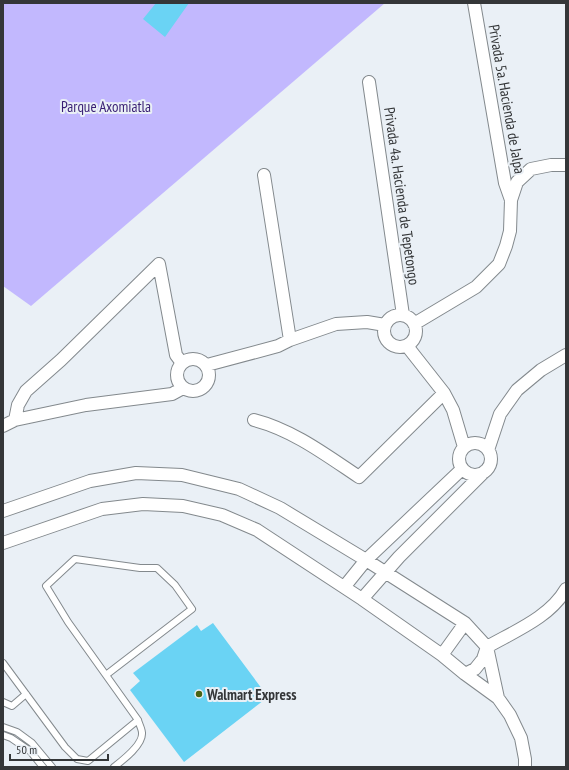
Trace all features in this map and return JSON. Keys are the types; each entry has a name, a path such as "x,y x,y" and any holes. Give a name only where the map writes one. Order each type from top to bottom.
{"street":[{"name":"Privada 5a. Hacienda de Jalpa","path":"474,3 505,183 511,200"},
{"name":"Privada 4a. Hacienda de Tepetongo","path":"369,82 403,315"},
{"path":"414,324 476,287 498,264 506,246 510,231 511,200 517,182 531,169 551,165 566,165"},
{"path":"264,175 290,340"},
{"path":"15,420 18,405 26,391 159,264 176,355 182,363"},
{"path":"403,315 411,319 414,324 416,333 412,343 402,348 391,345 387,341 384,330 385,325 392,317 403,315"},
{"path":"207,365 278,346 290,340 336,324 367,322 385,325"},
{"path":"407,346 444,393 453,410 464,447"},
{"path":"488,450 500,414 517,390 542,370 566,355"},
{"path":"192,358 198,359 207,365 210,373 209,380 205,387 198,391 190,391 183,388 178,382 178,369 186,360 192,358"},
{"path":"3,426 15,420 86,405 172,394 183,388"},
{"path":"254,420 292,434 313,446 359,477 444,393"},
{"path":"362,599 385,572 489,467 490,456 488,450 484,446 474,443 464,447 459,457 459,462 462,469 472,475 478,475 485,471"},
{"path":"345,586 366,560 462,469"},
{"path":"3,511 90,481 136,473 182,475 239,489 273,505 366,560 465,623 487,647 498,698"},
{"path":"3,543 102,508 143,504 183,506 222,515 258,530 345,586 442,655 498,698 510,715 521,738 525,767"},
{"path":"384,543 399,558"},
{"path":"465,674 475,669 483,659 487,647 542,616 561,598 566,589"},
{"path":"442,655 465,623"}],"lane":[{"path":"106,675 192,609 175,585 157,568 140,568 75,559 46,586 68,622 138,720 142,734 138,745 114,767"},
{"path":"3,663 65,747 77,759 88,761 138,720"},
{"path":"3,702 12,706 26,694"},
{"path":"3,727 18,732 32,744 52,767"},
{"path":"3,735 11,738 30,751 43,767"}],"green space":[{"name":"Parque Axomiatla","path":"3,3 385,3 31,306 3,286"}],"building":[{"path":"156,3 189,3 165,37 143,19"},
{"name":"Walmart Express","path":"213,623 268,697 184,762 130,690 140,681 133,673 197,625 201,631"}],"place":[{"name":"Walmart Express","path":"199,694"}]}
